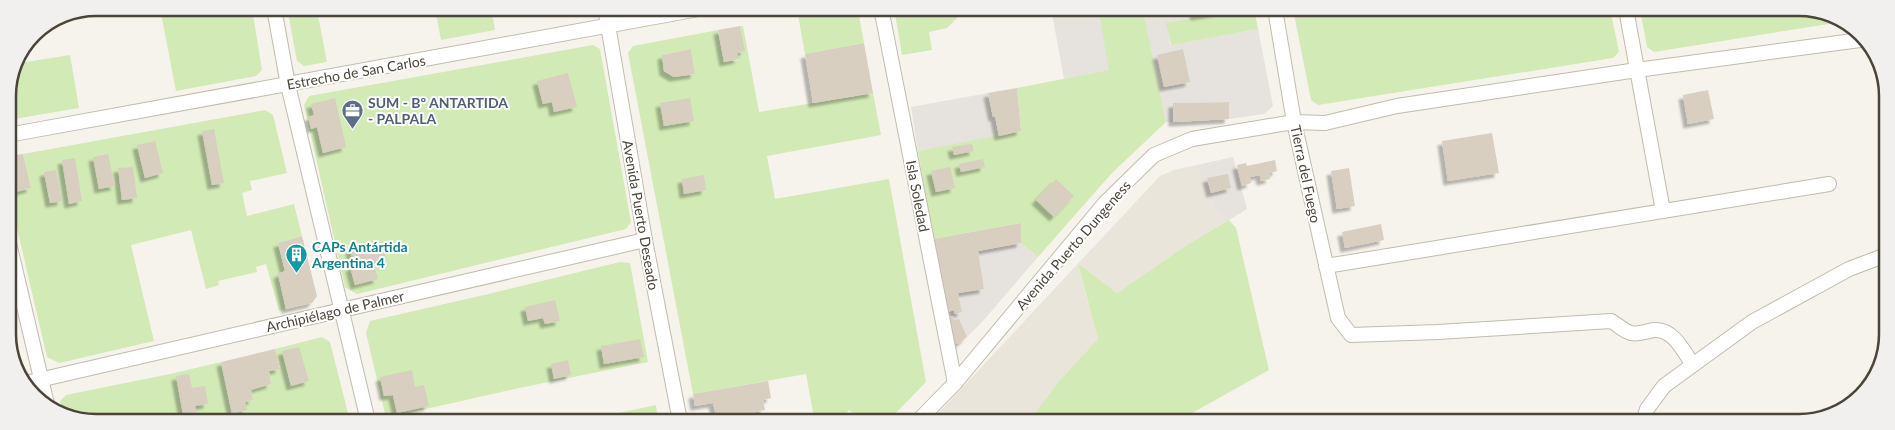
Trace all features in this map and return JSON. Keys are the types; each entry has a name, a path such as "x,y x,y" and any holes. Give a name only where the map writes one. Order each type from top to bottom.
{"street":[{"path":"275,16 288,85 366,414"},
{"name":"Avenida Puerto Deseado","path":"606,16 645,240 679,414"},
{"name":"Estrecho de San Carlos","path":"16,134 664,16"},
{"name":"Isla Soledad","path":"882,16 955,383"},
{"name":"Tierra del Fuego","path":"1276,16 1294,122 1338,318 1351,335 1438,332 1611,321 1630,333 1656,330 1666,332 1677,341 1693,366"},
{"path":"1627,16 1663,211"},
{"name":"Avenida Puerto Dungeness","path":"925,414 955,383 1105,203 1154,155 1192,139 1294,122 1325,123 1397,106 1637,70 1856,41"},
{"path":"1326,266 1829,184"},
{"name":"Archipiélago de Palmer","path":"32,382 645,240"},
{"path":"1645,414 1664,386 1752,322 1849,269 1879,258"},
{"path":"16,272 45,395"}],"shaded area":[{"path":"1052,16 1100,16 1110,70 1064,79"},
{"path":"1144,16 1206,16 1167,23 1170,45 1258,29 1273,106 1264,114 1229,119 1228,102 1173,103 1173,122 1166,122"},
{"path":"988,93 999,136 918,151 911,107"},
{"path":"1233,157 1247,209 1229,220 1215,211 1197,165"},
{"path":"1197,165 1215,211 1229,220 1190,243 1117,293 1078,265 1098,339 1060,380 1034,414 937,414 1160,176 1174,170"},
{"path":"1021,243 1038,257 967,337 953,316 949,316 948,312 954,310 955,314 962,312 958,293 984,289 978,251"}],"green space":[{"path":"162,16 253,16 262,70 256,76 176,91"},
{"path":"289,16 318,16 327,62 304,66 297,61"},
{"path":"436,16 492,16 495,30 441,40"},
{"path":"798,16 859,16 864,43 805,54"},
{"path":"895,16 959,16 947,28 929,32 932,50 902,55"},
{"path":"1099,16 1144,16 1166,122 1112,173 1038,257 1021,243 1021,223 933,239 918,151 1021,131 1017,88 1109,70"},
{"path":"1205,16 1255,16 1258,29 1171,45 1166,23"},
{"path":"1294,16 1611,16 1619,52 1613,58 1318,105 1311,100"},
{"path":"1641,16 1799,16 1825,20 1833,23 1654,52 1647,47"},
{"path":"740,26 743,26 759,112 873,93 881,135 767,156 775,199 889,179 926,382 895,414 854,414 849,410 846,414 813,414 806,374 693,394 628,53 633,46 718,30 724,62 738,60 737,53 744,51","holes":["691,49 695,74 674,77 664,71 662,55"]},
{"path":"593,45 600,49 631,222 626,229 357,294 345,287 304,105 309,96"},
{"path":"70,55 79,108 16,119 16,91 23,62"},
{"path":"265,110 273,115 287,173 250,181 252,190 242,193 247,216 294,204 302,236 278,243 285,271 278,274 286,309 279,311 266,264 256,267 257,272 218,281 219,285 206,289 191,230 131,245 154,341 59,363 47,357 16,224 16,192 31,188 23,154"},
{"path":"1229,220 1236,228 1269,370 1190,414 1034,414 1060,380 1098,339 1078,264 1117,293 1190,243"},
{"path":"620,262 630,263 648,362 404,414 385,414 366,333 370,321"},
{"path":"322,337 330,342 348,414 96,414 70,410 61,406 60,401 66,395 221,362 232,413 245,402 253,400 251,390 271,384 269,371 280,368 275,349"},
{"path":"656,405 657,414 614,414"}],"building":[{"path":"740,26 745,51 737,53 739,59 724,62 718,30"},
{"path":"864,43 873,93 813,103 805,54"},
{"path":"691,49 695,74 674,77 664,71 662,55"},
{"path":"1183,49 1190,82 1164,87 1157,55"},
{"path":"568,73 577,107 554,112 552,102 543,104 537,81"},
{"path":"1017,88 1021,131 999,136 988,93"},
{"path":"1708,90 1714,119 1688,124 1683,95"},
{"path":"335,98 346,147 323,153 317,127 311,129 308,117 314,115 311,104"},
{"path":"690,98 694,121 664,126 660,103"},
{"path":"1229,102 1229,119 1173,122 1173,103"},
{"path":"214,129 224,183 212,185 202,131"},
{"path":"1492,133 1499,173 1448,181 1442,141"},
{"path":"155,141 163,173 145,178 137,145"},
{"path":"972,144 974,151 954,155 952,147"},
{"path":"23,154 31,188 16,192 16,155"},
{"path":"108,154 115,186 99,189 93,157"},
{"path":"75,158 82,201 69,204 62,160"},
{"path":"983,159 985,167 961,172 959,164"},
{"path":"1275,160 1277,171 1269,173 1270,179 1261,181 1260,175 1250,177 1251,183 1242,186 1237,165 1246,163 1247,166"},
{"path":"133,167 137,198 122,200 118,168"},
{"path":"950,167 955,188 936,192 931,171"},
{"path":"1349,168 1355,206 1337,209 1331,171"},
{"path":"56,170 62,201 50,203 44,172"},
{"path":"1228,174 1231,188 1211,193 1207,178"},
{"path":"704,175 706,190 684,194 682,179"},
{"path":"1056,179 1074,196 1054,217 1036,200"},
{"path":"1021,223 1021,243 978,251 984,289 958,293 962,312 955,314 954,310 948,312 949,316 953,316 954,320 959,319 967,337 959,344 949,341 933,239"},
{"path":"1381,224 1384,240 1345,248 1342,232"},
{"name":"CAPs Antártida Argentina 4","path":"302,236 317,296 312,303 286,309 278,274 285,271 278,243"},
{"path":"382,242 386,259 373,262 378,279 355,285 350,267 354,266 350,249"},
{"path":"555,300 560,321 545,324 543,318 528,321 525,307"},
{"path":"640,339 644,357 604,364 601,346"},
{"path":"299,347 309,381 291,386 282,351"},
{"path":"275,349 280,369 269,371 271,384 251,390 253,400 245,402 247,410 232,414 221,362"},
{"path":"568,360 571,375 554,379 551,364"},
{"path":"412,370 415,387 424,385 429,406 397,413 393,395 384,396 380,377"},
{"path":"189,374 192,388 205,386 208,404 195,406 197,414 183,414 176,376"},
{"path":"768,381 771,398 763,400 765,410 746,414 716,414 713,403 695,406 693,394"}],"place":[{"name":"SUM - Bº ANTARTIDA - PALPALA","path":"352,129"},
{"name":"CAPs Antártida Argentina 4","path":"296,273"}]}
